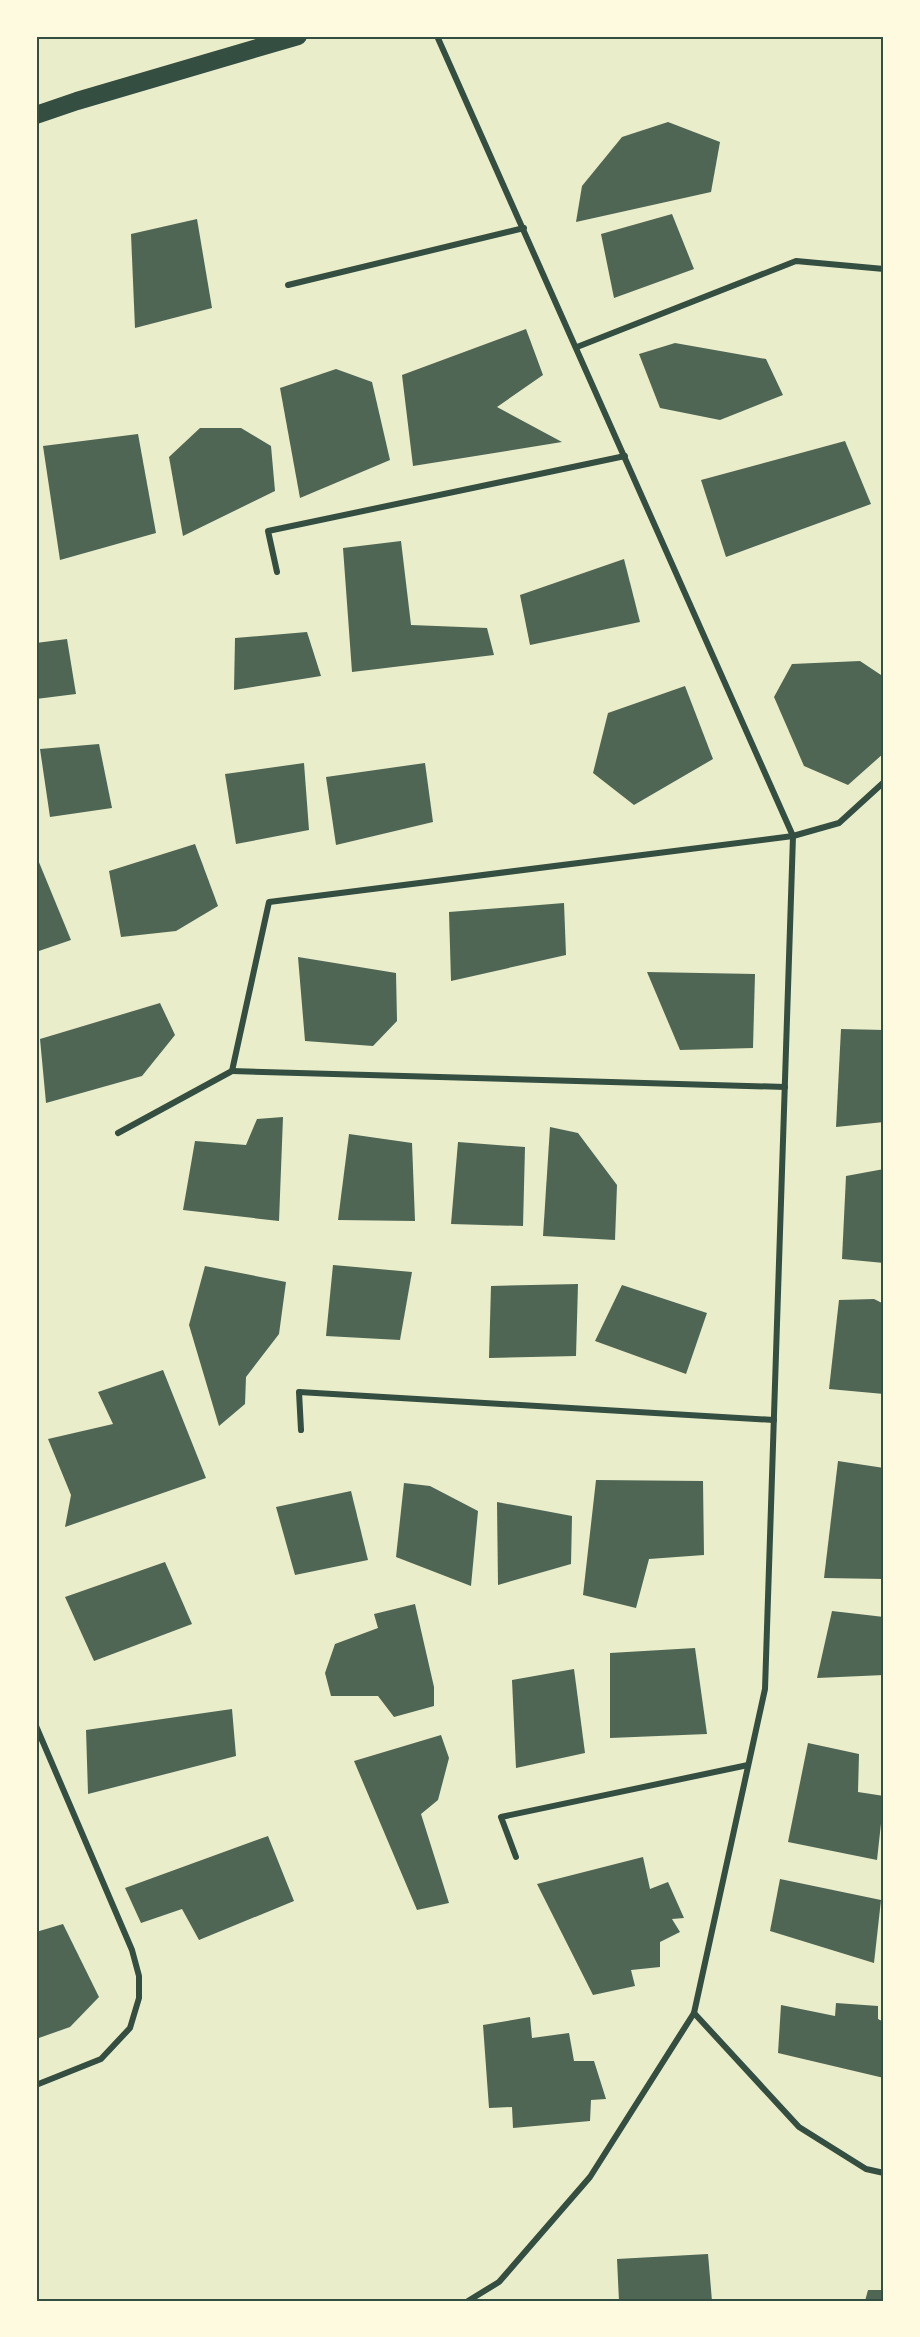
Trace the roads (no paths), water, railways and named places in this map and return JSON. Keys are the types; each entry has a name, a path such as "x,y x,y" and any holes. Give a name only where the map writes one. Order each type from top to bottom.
{"highway":[{"path":"36,115 298,36"}],"street":[{"path":"437,36 793,836 765,1689 694,2013 590,2177 499,2282 468,2301"},
{"path":"288,285 524,228"},
{"path":"577,347 796,261 884,269"},
{"path":"277,572 268,531 625,456"},
{"path":"232,1071 269,902 793,836 839,823 884,782"},
{"path":"118,1132 232,1071 785,1087"},
{"path":"301,1430 300,1392 774,1420"},
{"path":"36,1726 132,1950 139,1976 139,1998 130,2028 101,2059 36,2085"},
{"path":"516,1857 501,1817 748,1765"},
{"path":"694,2013 799,2127 866,2169 884,2173"}]}
